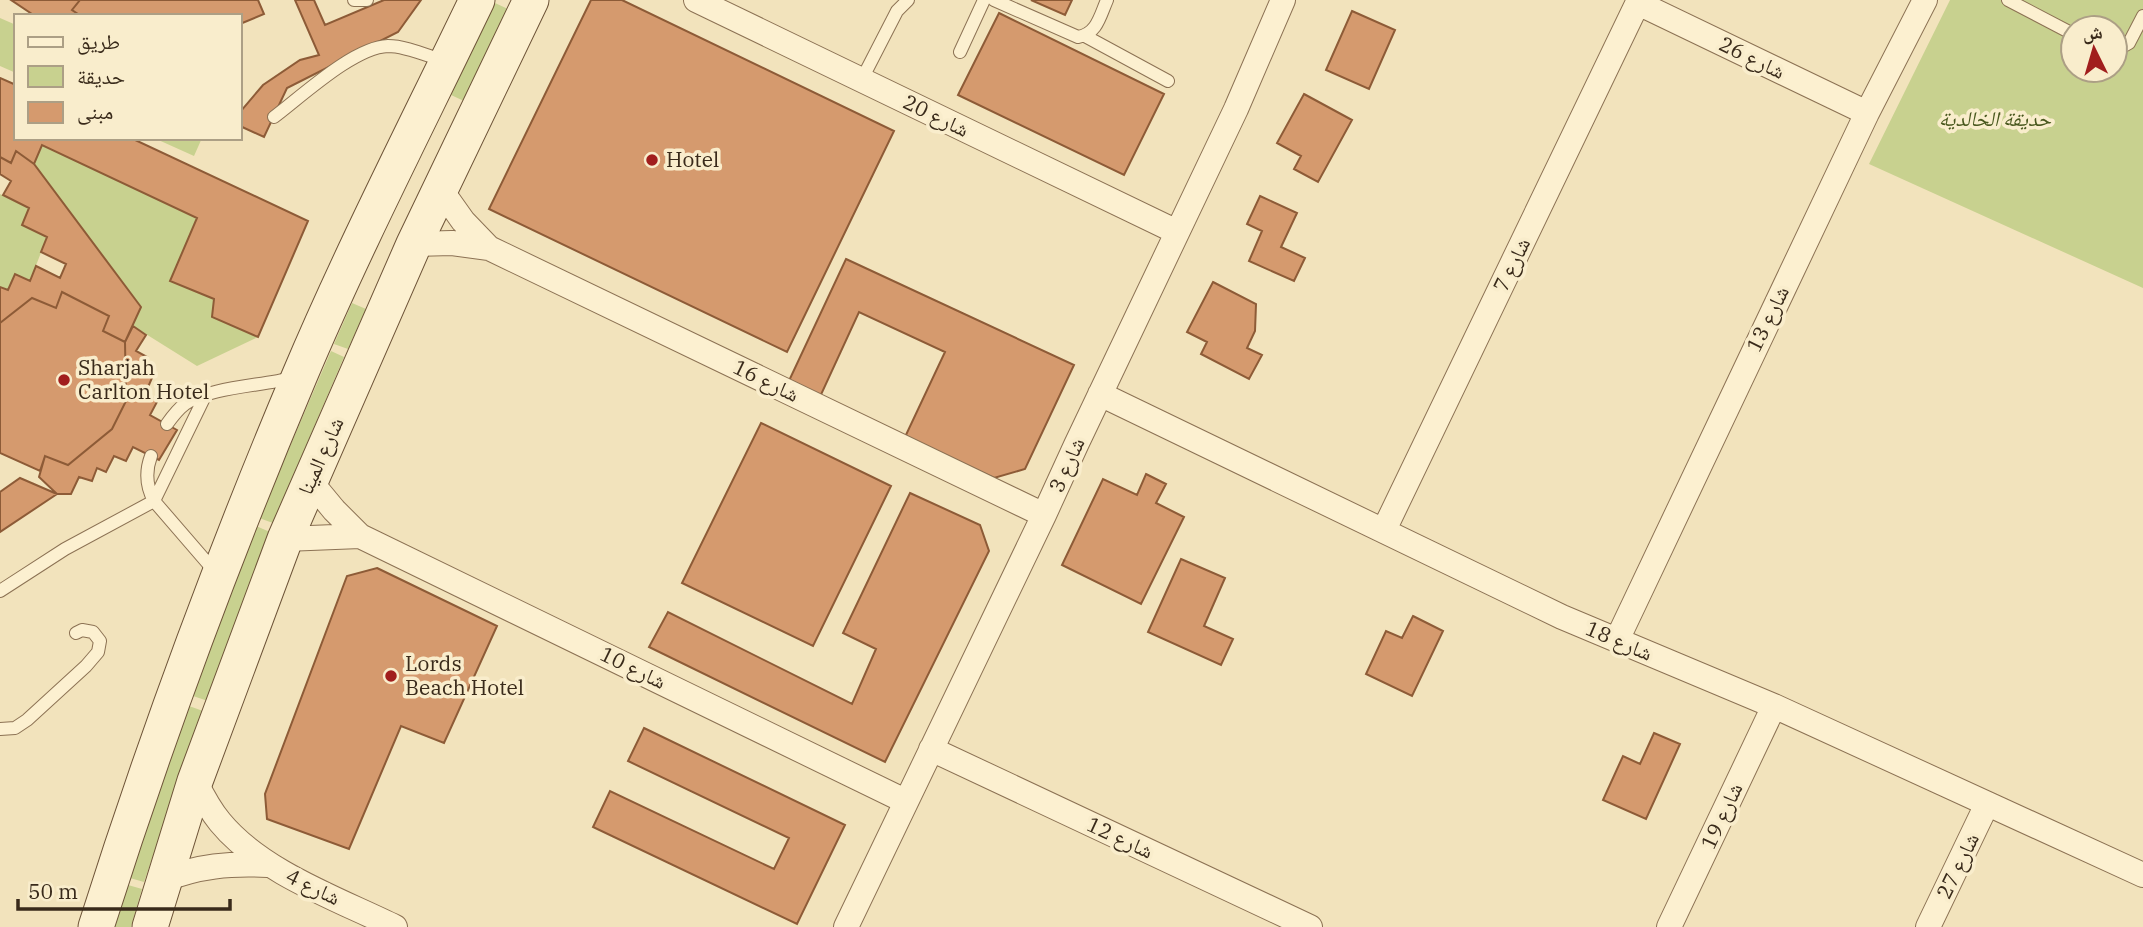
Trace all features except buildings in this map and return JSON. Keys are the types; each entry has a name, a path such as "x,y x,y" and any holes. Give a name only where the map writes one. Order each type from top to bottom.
{"main road":[{"path":"96,927 130,821 218,576 299,376 477,0"},
{"name":"شارع المينا","path":"150,927 195,781 285,539 414,244 531,0"},
{"path":"391,297 378,290 372,276 405,194 399,161"}],"street":[{"name":"شارع 20","path":"696,0 1177,232"},
{"name":"شارع 3","path":"846,927 1236,108 1283,0"},
{"name":"شارع 13","path":"1616,640 1867,113 1926,0"},
{"name":"شارع 26","path":"1638,2 1867,113"},
{"name":"شارع 7","path":"1384,530 1638,2"},
{"name":"شارع 16","path":"441,190 463,220 488,247"},
{"name":"شارع 16","path":"414,244 452,243 488,247 1044,515"},
{"name":"شارع 18","path":"1100,394 1562,617 1774,706 2143,875"},
{"name":"شارع 10","path":"310,481 360,536 905,801"},
{"name":"شارع 10","path":"285,539 360,536"},
{"name":"شارع 19","path":"1669,927 1774,706"},
{"name":"شارع 12","path":"931,748 1310,927"},
{"name":"شارع 4","path":"195,781 220,822 268,865 395,927"},
{"name":"شارع 27","path":"1928,927 1987,804"},
{"name":"شارع 4","path":"163,880 202,867 239,863 268,865"}],"lane":[{"path":"354,0 367,0"},
{"path":"861,80 897,11 908,0"},
{"path":"960,52 984,0"},
{"path":"994,0 1071,36 1085,36 1168,81"},
{"path":"1085,36 1094,29 1107,0"},
{"path":"2008,0 2059,27"},
{"path":"2129,43 2143,16"},
{"path":"274,117 356,56 372,48 390,46 447,62"},
{"path":"167,424 183,405 205,394 253,387 299,376"},
{"path":"0,590 65,549 154,501 205,394"},
{"path":"151,456 146,474 154,501 218,576"},
{"path":"0,729 15,728 27,720 80,673 98,652 100,640 93,632 87,630 76,633"}],"green space":[{"name":"حديقة الخالدية","path":"1950,0 2143,0 2143,288 1869,164"},
{"path":"495,3 508,9 464,101 451,95"},
{"path":"0,18 14,24 14,72 0,66"},
{"path":"158,140 201,140 194,156"},
{"path":"42,145 197,218 171,281 214,299 213,317 258,337 197,366 133,326 141,307 34,164"},
{"path":"0,194 29,208 47,237 30,281 15,275 8,290 0,287"},
{"path":"352,303 366,309 348,349 334,344"},
{"path":"331,351 344,357 273,523 259,518"},
{"path":"256,526 270,532 208,701 193,696"},
{"path":"189,706 203,711 144,882 130,878"},
{"path":"128,885 142,889 131,927 115,927"}],"place":[{"name":"Hotel","path":"652,160"},
{"name":"Sharjah Carlton Hotel","path":"64,380"},
{"name":"Lords Beach Hotel","path":"391,676"}]}
